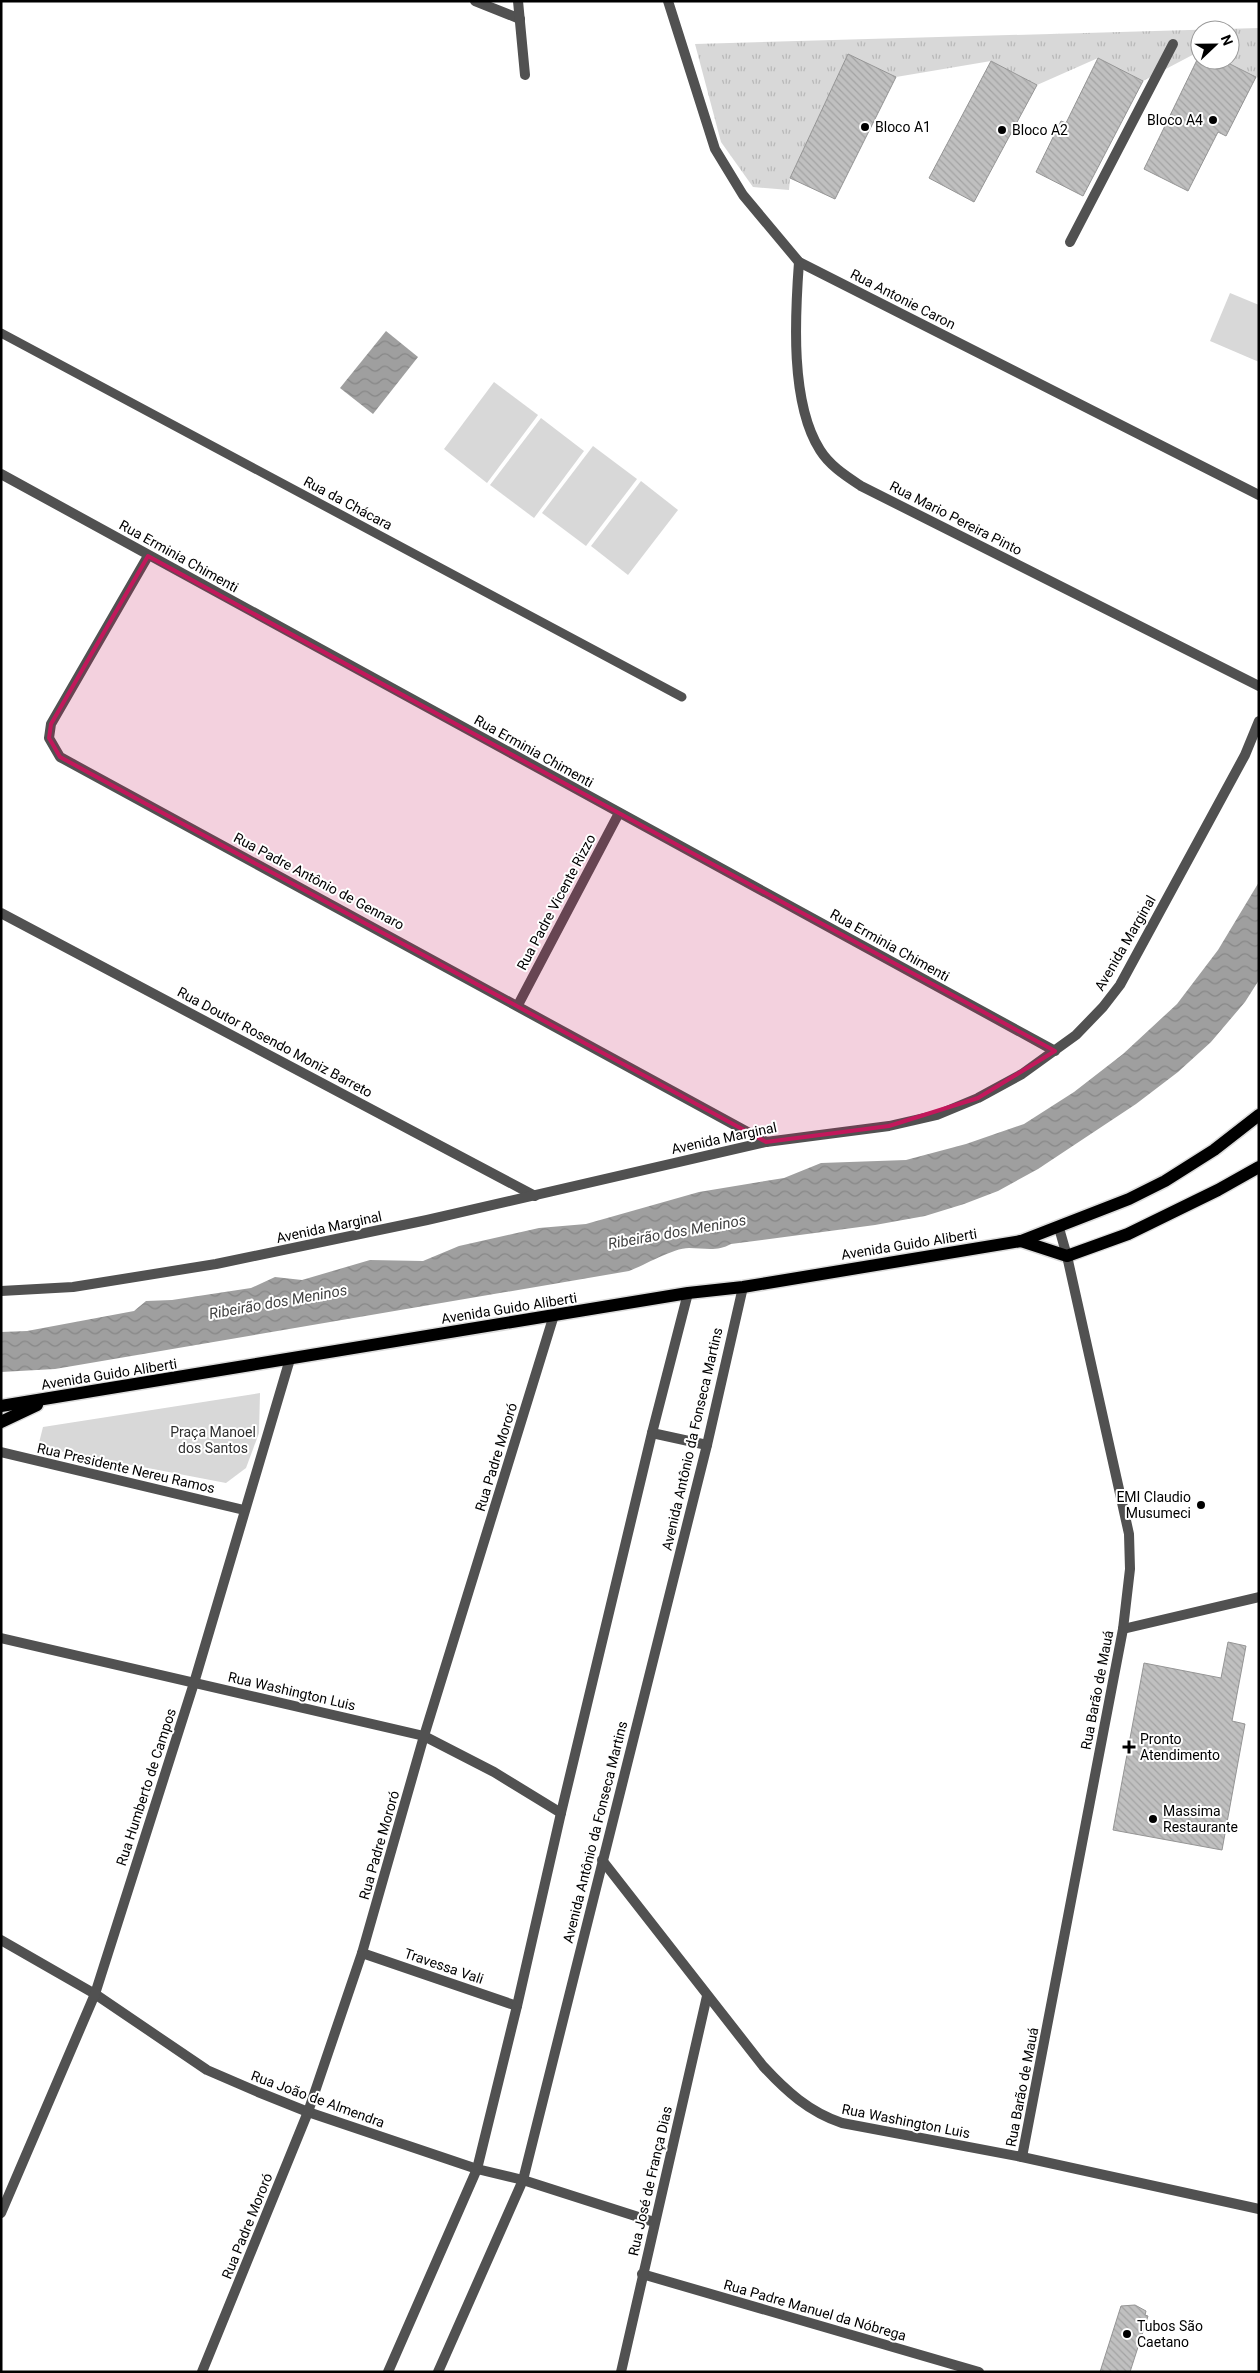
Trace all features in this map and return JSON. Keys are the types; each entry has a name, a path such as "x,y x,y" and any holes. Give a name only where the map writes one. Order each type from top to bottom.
{"main road":[{"name":"Avenida Guido Aliberti","path":"1,1406 290,1360 688,1293 743,1287 1021,1241 1059,1228 1129,1199 1165,1181 1214,1150 1259,1115"},
{"path":"1067,1256 1128,1234 1218,1190 1259,1167"},
{"name":"Avenida Guido Aliberti","path":"1021,1241 1067,1256"},
{"path":"1,1422 49,1399"}],"street":[{"path":"475,1 520,19"},
{"path":"518,1 525,75"},
{"name":"Rua Antonie Caron","path":"668,1 715,150 743,195 799,262 1259,495"},
{"path":"1070,242 1173,44"},
{"name":"Rua Mario Pereira Pinto","path":"799,262 796,309 797,366 807,420 820,451 838,470 861,486 1259,686"},
{"name":"Rua Erminia Chimenti","path":"1,474 1055,1051"},
{"name":"Rua Padre Antônio de Gennaro","path":"148,556 51,724 49,738 60,756 766,1142"},
{"name":"Avenida Marginal","path":"1,1291 73,1287 216,1264 535,1196 766,1142 888,1126 936,1114 978,1098 1022,1074 1076,1035 1103,1007 1120,985 1245,755 1259,722"},
{"name":"Rua Padre Vicente Rizzo","path":"518,1005 620,813"},
{"name":"Rua Doutor Rosendo Moniz Barreto","path":"1,913 535,1196"},
{"name":"Rua Barão de Mauá","path":"1022,2157 1123,1629 1130,1569 1129,1534 1067,1256 1059,1228"},
{"name":"Avenida Antônio da Fonseca Martins","path":"438,2372 523,2180 707,1445 743,1287"},
{"path":"388,2372 477,2169 517,2006 560,1813 688,1293"},
{"name":"Rua Padre Mororó","path":"202,2372 308,2112 362,1953 424,1736 554,1316"},
{"name":"Rua Humberto de Campos","path":"1,2213 96,1994 194,1683 290,1360"},
{"path":"652,1433 707,1445"},
{"name":"Rua Presidente Nereu Ramos","path":"1,1452 244,1510"},
{"path":"1123,1629 1259,1597"},
{"name":"Rua Washington Luis","path":"1,1638 424,1736 494,1772 560,1813"},
{"name":"Rua Washington Luis","path":"602,1860 707,1996 787,2092 823,2117 842,2123 1022,2157 1259,2209"},
{"name":"Rua João de Almendra","path":"1,1940 96,1994 208,2070 308,2112 477,2169 523,2180 654,2222"},
{"name":"Travessa Vali","path":"362,1953 517,2006"},
{"name":"Rua José de França Dias","path":"622,2372 642,2274 707,1996"},
{"name":"Rua Padre Manuel da Nóbrega","path":"642,2274 979,2372"}],"lane":[{"name":"Rua da Chácara","path":"1,333 682,697"}],"highlighted area":[{"path":"148,556 1055,1051 978,1098 889,1126 766,1142 60,757 49,738 51,724"}],"green space":[{"path":"1259,28 1259,78 1240,69 1240,29"},
{"path":"1190,30 1190,56 1143,81 1098,58 1037,85 991,61 896,77 848,54 790,178 789,190 753,187 721,142 695,44"},
{"path":"1230,293 1259,305 1259,362 1210,341"},
{"path":"494,382 538,415 487,483 444,449"},
{"path":"541,418 584,451 534,518 490,485"},
{"path":"593,446 637,479 586,546 542,513"},
{"path":"641,481 678,510 628,575 591,546"},
{"name":"Praça Manoel dos Santos","path":"260,1393 259,1433 246,1468 226,1483 38,1447 43,1427"}],"water":[{"path":"386,331 418,357 373,414 340,388"},
{"name":"Ribeirão dos Meninos","path":"1259,882 1259,980 1245,1002 1211,1042 1178,1072 1136,1104 1038,1169 998,1191 925,1216 875,1225 731,1244 716,1249 682,1249 629,1271 55,1369 1,1372 1,1332 27,1331 134,1311 146,1301 172,1300 251,1288 275,1277 302,1280 370,1260 423,1261 459,1246 539,1228 586,1224 699,1192 784,1178 821,1163 906,1160 966,1144 1024,1124 1074,1092 1123,1054 1177,1004 1218,950"}],"building":[{"name":"Bloco A1","path":"848,54 896,77 835,199 790,178"},
{"path":"1098,58 1143,81 1083,196 1036,172 1061,121 1066,123"},
{"name":"Bloco A2","path":"991,61 1037,85 974,202 929,178"},
{"name":"Bloco A4","path":"1240,69 1256,77 1226,136 1218,132 1188,191 1144,169 1192,70"},
{"path":"1228,1642 1246,1646 1232,1721 1245,1724 1222,1850 1113,1830 1144,1663 1221,1678"},
{"name":"Tubos São Caetano","path":"1135,2305 1146,2311 1145,2315 1148,2316 1130,2372 1100,2372 1121,2306"}],"place":[{"name":"Bloco A4","path":"1213,120"},
{"name":"Bloco A1","path":"865,127"},
{"name":"Bloco A2","path":"1002,130"},
{"name":"EMI Claudio Musumeci","path":"1201,1505"},
{"name":"Pronto Atendimento","path":"1129,1747"},
{"name":"Massima Restaurante","path":"1153,1819"},
{"name":"Tubos São Caetano","path":"1127,2334"}]}
